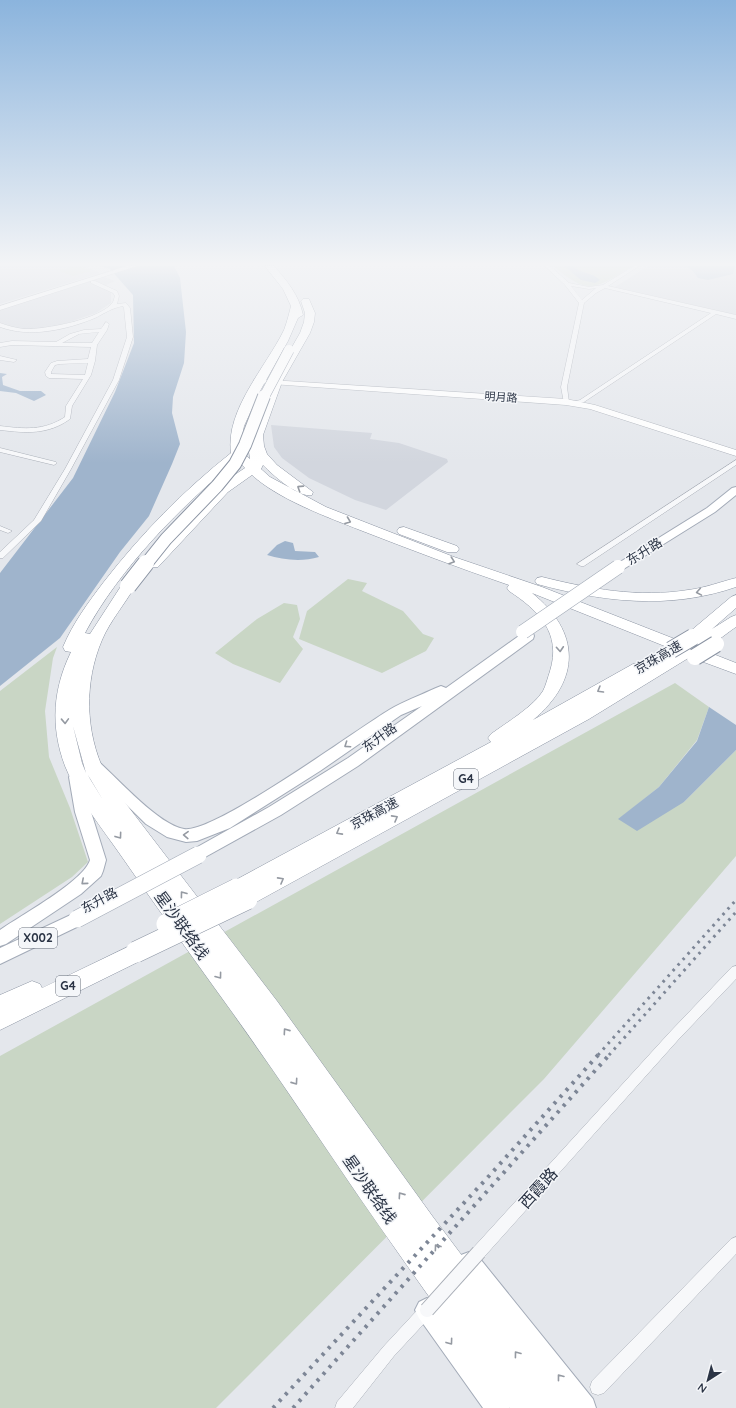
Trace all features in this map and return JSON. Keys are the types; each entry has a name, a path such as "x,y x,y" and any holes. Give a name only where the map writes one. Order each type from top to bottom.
{"highway":[{"path":"288,332 259,380 240,424 234,449 252,470 271,484 321,510 508,571 576,591 634,598 678,596 721,588 736,582"},
{"name":"星沙联络线","path":"293,332 266,391 245,445 235,464 217,486 166,538 124,585 85,639 69,673 72,695 65,733 84,766 84,788 158,893 250,1018 408,1244 528,1408"},
{"path":"72,695 98,646 125,601 161,554 223,490 257,466 254,445 278,381 305,332"},
{"path":"258,436 258,449 271,466 305,491 330,504 490,573 537,590 736,669"},
{"path":"72,695 65,661 75,637 105,591 133,556 168,518 217,470 237,454"},
{"path":"223,490 251,482 271,484"},
{"path":"508,571 548,589 736,663"},
{"path":"356,823 491,742 525,717 550,694 562,665 559,637 553,621 542,608 524,594 490,573"},
{"name":"京珠高速","path":"705,641 736,600"},
{"name":"京珠高速","path":"0,1006 132,947 242,894 583,715 705,641 736,620"},
{"path":"683,654 705,641 736,630"},
{"name":"京珠高速","path":"242,894 356,823 529,731 683,654"},
{"path":"84,766 96,774 113,801 269,1008 427,1233 557,1408"},
{"name":"京珠高速","path":"0,1020 132,947"}],"main road":[{"name":"东升路","path":"196,853 349,760 441,691 711,510 736,490"},
{"name":"东升路","path":"620,570 641,563 736,498"},
{"name":"东升路","path":"0,956 275,811 353,762 526,634"},
{"path":"84,766 152,820 173,834 186,836 198,835 224,824 315,767 396,712 441,691"},
{"path":"0,939 75,889 95,871 98,860 83,812 84,766"},
{"name":"东升路","path":"0,949 77,916"},
{"path":"474,1258 584,1408"},
{"path":"427,1310 498,1408"}],"street":[{"path":"56,345 62,339 70,335 85,332"},
{"path":"0,428 30,432 58,426 68,418 69,406 87,377 92,361 94,345 102,332"},
{"path":"0,556 37,521 68,469 116,380 130,337 129,332"},
{"path":"576,332 564,387 572,401 684,332"},
{"path":"0,345 12,343 94,345"},
{"path":"0,358 14,360"},
{"path":"87,377 56,378 49,376 48,372 53,364 60,362 92,361"},
{"name":"明月路","path":"259,380 572,401 736,447"},
{"name":"明月路","path":"572,401 736,453"},
{"path":"0,457 3,450 54,463"},
{"path":"581,564 736,462"},
{"path":"0,528 8,531"},
{"name":"西霞路","path":"343,1408 389,1351 669,1042 736,971"},
{"path":"598,1386 736,1244"}],"shaded area":[{"path":"271,425 372,433 370,439 399,443 447,459 448,462 386,510 355,500 309,478 282,458 274,447"}],"green space":[{"path":"348,579 367,583 362,591 403,611 423,634 434,638 426,651 382,673 299,639 307,611"},
{"path":"284,603 297,605 300,619 293,637 303,649 280,683 233,664 215,653 257,619"},
{"path":"57,647 53,658 45,711 49,757 70,808 88,862 72,877 0,924 0,691"},
{"path":"675,683 709,707 697,740 659,787 619,819 684,802 736,750 736,856 544,1079 216,1408 0,1408 0,1056"}],"water":[{"path":"134,332 186,332 184,363 173,397 172,413 180,444 149,516 120,552 60,638 0,686 0,573 73,478 115,392 134,343"},
{"path":"0,373 7,374 2,377 3,385 20,391 41,391 46,395 34,401 16,393 0,391"},
{"path":"285,541 293,543 295,551 315,552 319,557 306,560 293,560 267,555 277,545"},
{"path":"709,707 736,725 736,750 684,802 637,831 618,819 659,787 697,741"}],"railway":[{"path":"598,1055 736,900"},
{"path":"609,1055 736,912"},
{"path":"273,1408 489,1176 599,1054"},
{"path":"293,1408 610,1054"}]}
